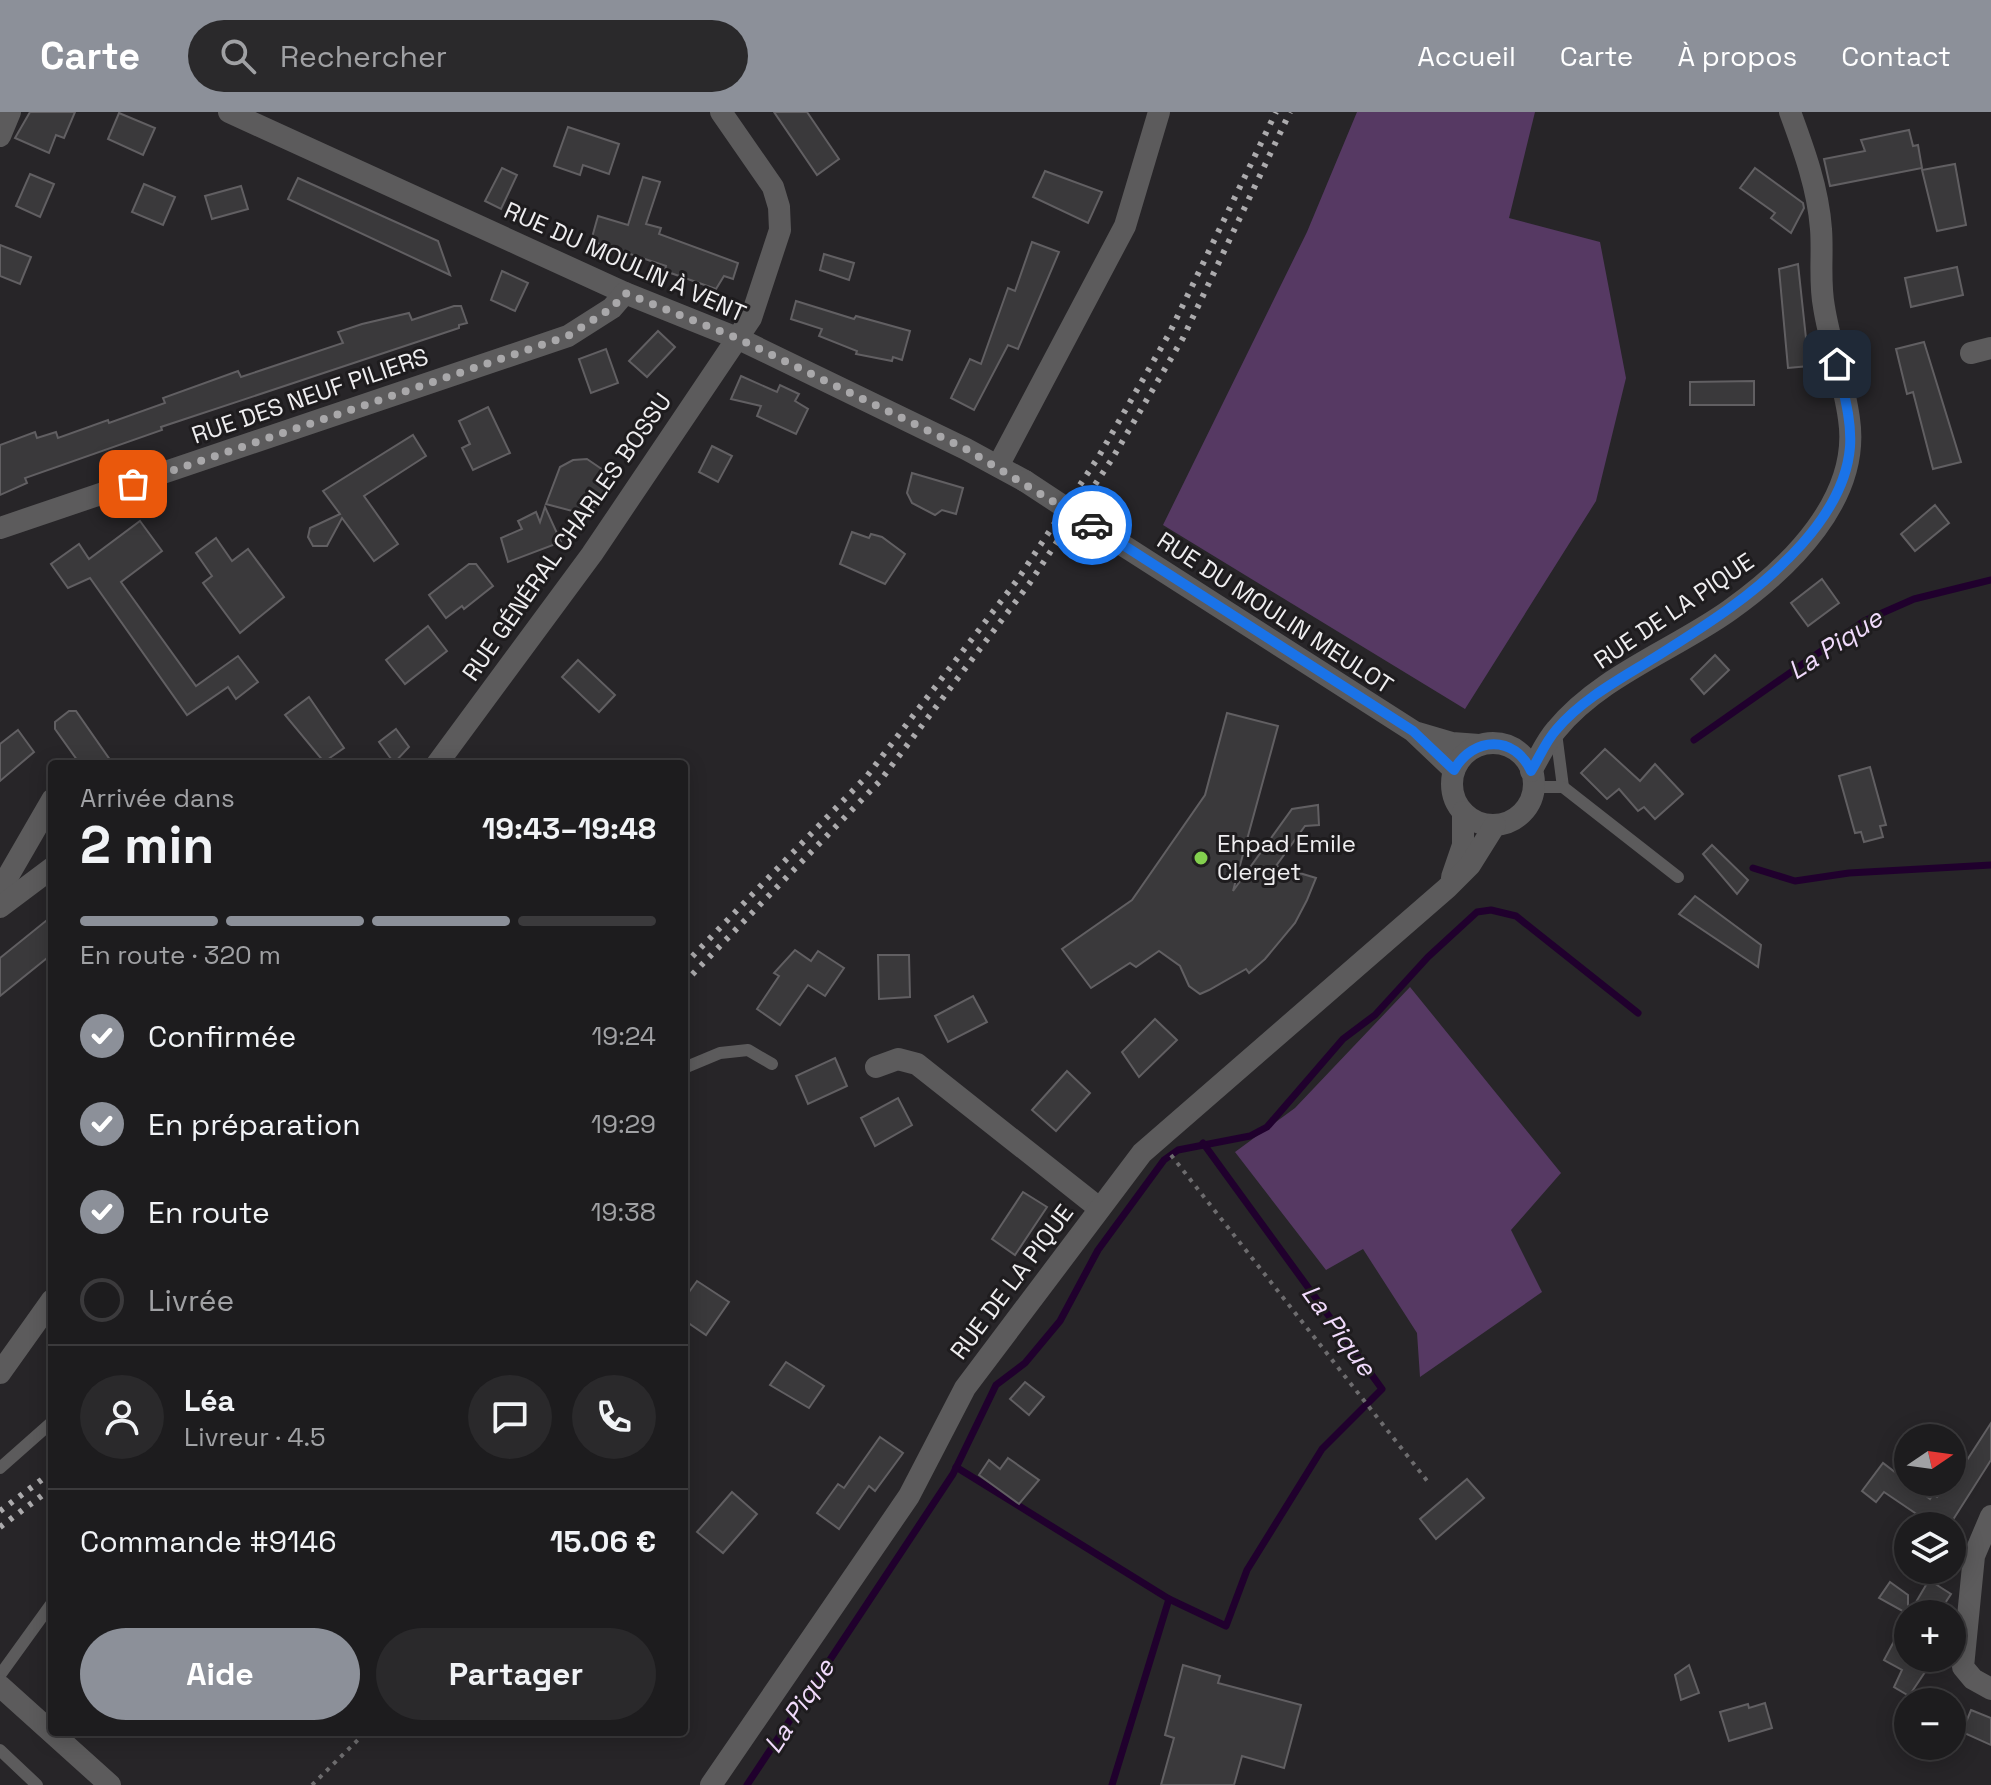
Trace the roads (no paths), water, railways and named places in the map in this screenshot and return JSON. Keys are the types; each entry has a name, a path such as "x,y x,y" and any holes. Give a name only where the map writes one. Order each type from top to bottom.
{"street":[{"path":"0,136 10,112"},
{"name":"RUE DU MOULIN À VENT","path":"229,112 625,293 737,338 1025,481"},
{"name":"RUE GÉNÉRAL CHARLES BOSSU","path":"440,760 592,554 751,318 780,220 773,187 721,112"},
{"path":"998,466 1125,226 1159,112"},
{"name":"RUE DE LA PIQUE","path":"1510,747 1555,730 1610,684 1730,610 1775,574 1817,526 1836,496 1850,448 1850,420 1823,307 1817,195 1790,112"},
{"name":"RUE DES NEUF PILIERS","path":"0,528 568,336 612,308 625,293"},
{"name":"RUE DU MOULIN MEULOT","path":"1025,481 1413,731 1454,770"},
{"name":"RUE DE LA PIQUE","path":"1532,779 1555,730"},
{"name":"RUE DU MOULIN MEULOT","path":"1413,731 1452,743 1479,745"},
{"path":"1490,743 1510,747 1527,761 1532,779 1525,809 1507,822 1483,824 1463,812 1453,792 1454,770 1469,751 1479,745 1490,743"},
{"path":"0,890 48,807"},
{"name":"RUE DE LA PIQUE","path":"1447,888 1463,845 1463,812"},
{"name":"RUE DE LA PIQUE","path":"711,1785 909,1496 965,1388 1142,1153 1170,1125 1447,888 1470,865 1495,825"},
{"path":"0,907 48,871"},
{"path":"876,1067 898,1059 911,1060 1099,1208"},
{"path":"0,1373 48,1306"},
{"path":"1991,1516 1974,1556 1963,1667 1973,1679 1991,1689"},
{"path":"0,1686 48,1729"},
{"path":"56,1736 110,1785"}],"lane":[{"path":"1555,730 1563,787"},
{"path":"1532,779 1563,787 1678,877"},
{"path":"688,1066 720,1053 748,1050 772,1064"},
{"path":"0,1468 48,1426"},
{"path":"0,1675 48,1609"},
{"path":"0,1750 37,1785"}],"waterway":[{"name":"La Pique","path":"1694,740 1864,621 1914,599 1991,580"},
{"path":"1753,868 1795,881 1849,873 1991,865"},
{"name":"La Pique","path":"747,1785 953,1474 996,1385 1025,1363 1060,1321 1098,1250 1164,1160 1178,1150 1250,1136 1267,1127 1343,1039 1375,1015 1428,957 1477,912 1491,910 1516,916 1638,1013"},
{"name":"La Pique","path":"1112,1785 1169,1599 1226,1626 1247,1570 1322,1449 1382,1389 1203,1143"},
{"name":"La Pique","path":"956,1467 1169,1599"}],"railway":[{"path":"688,961 867,776 1018,579 1099,456 1169,334 1276,112"},
{"path":"688,979 880,781 1029,584 1112,459 1183,338 1290,112"},
{"path":"0,1511 48,1475"},
{"path":"0,1527 48,1491"}],"place":[{"name":"Ehpad Emile Clerget","path":"1201,858"}]}
